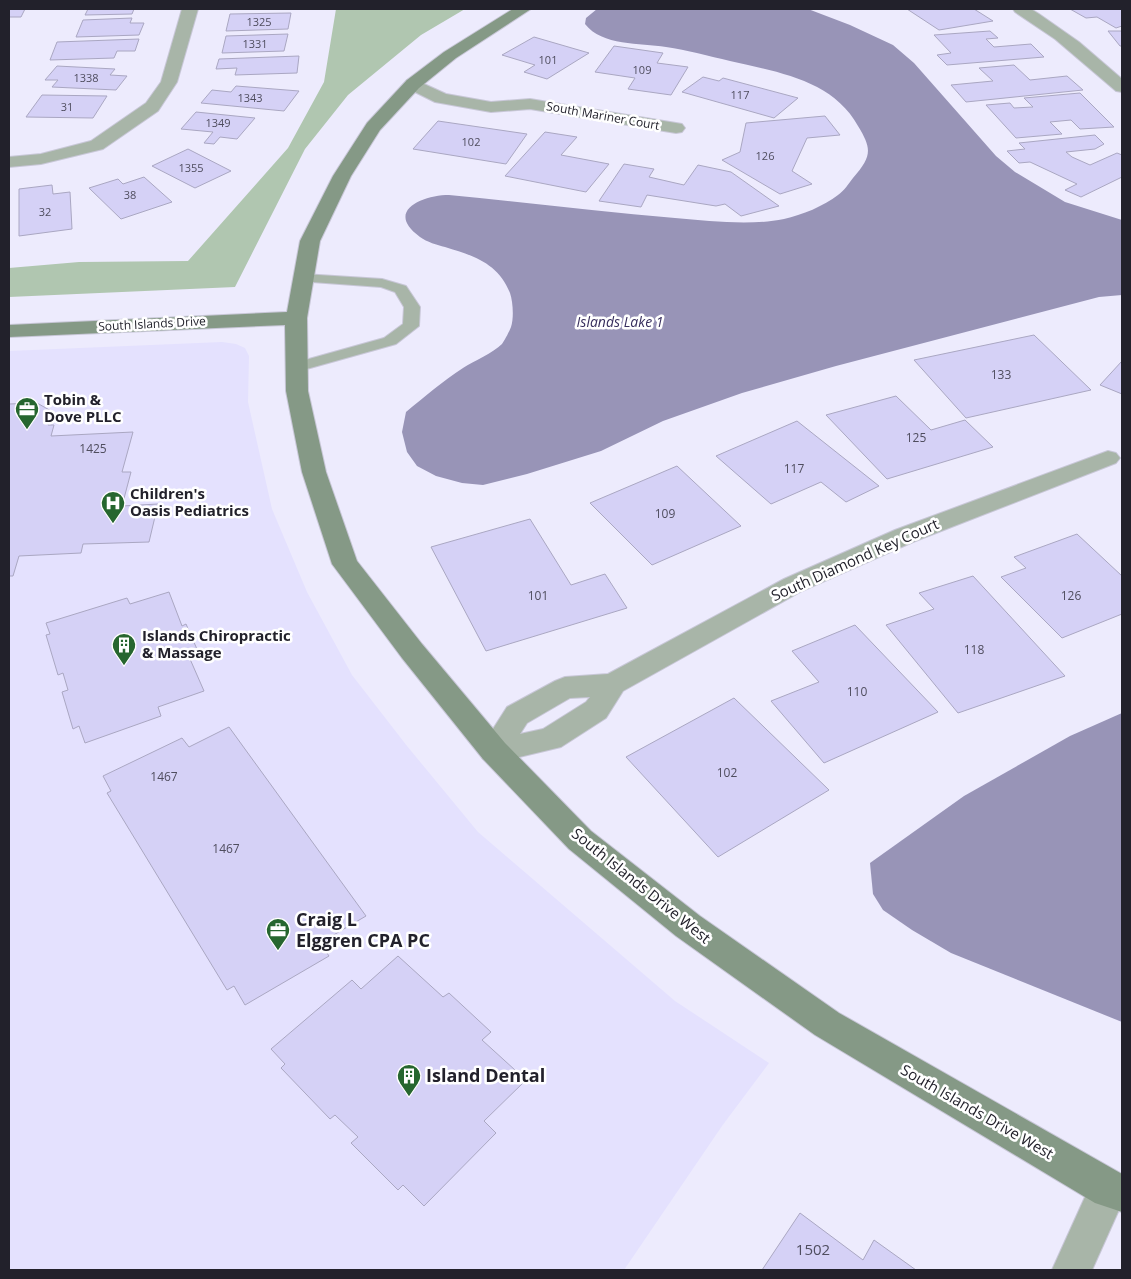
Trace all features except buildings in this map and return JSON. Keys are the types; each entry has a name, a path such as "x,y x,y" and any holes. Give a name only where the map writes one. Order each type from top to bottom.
{"street":[{"path":"9,162 41,159 101,149 152,107 169,82 190,9"},
{"name":"South Islands Drive West","path":"523,9 450,55 413,84 373,127 342,176 310,241 296,318 297,391 314,472 345,564 412,651 494,751 580,840 688,926 827,1024 1116,1191"},
{"path":"1020,9 1066,40 1122,87"},
{"path":"413,84 466,86"},
{"name":"South Mariner Court","path":"413,84 441,98 491,107 530,104 676,128"},
{"name":"South Mariner Court","path":"492,90 508,93 530,104"},
{"name":"South Islands Drive","path":"9,331 296,318"},
{"name":"South Diamond Key Court","path":"494,751 550,738 596,710 613,684 793,585 904,536 1108,458"},
{"path":"1072,1270 1116,1191"}],"lane":[{"path":"297,367 390,341 411,326 412,307 401,289 382,283 303,278"}],"shaded area":[{"path":"222,342 236,344 245,348 249,356 248,402 272,509 307,592 352,675 407,746 478,832 675,1001 769,1063 722,1126 624,1270 9,1270 9,351"}],"green space":[{"path":"336,9 465,9 421,35 348,95 305,149 235,287 9,297 9,268 79,262 188,261 288,148 324,82"}],"water":[{"name":"Islands Lake 1","path":"597,9 808,9 850,25 893,45 914,63 996,156 1015,172 1065,202 1122,220 1122,295 1099,297 836,366 742,393 663,421 601,451 527,474 483,485 462,483 436,476 417,466 407,452 402,432 406,412 467,365 494,351 502,344 511,327 513,310 510,293 505,283 492,268 466,254 426,240 410,228 406,219 406,212 411,206 428,198 449,195 702,220 744,223 771,221 805,213 832,199 846,187 867,158 868,147 858,126 847,110 819,88 803,80 767,69 666,47 611,40 592,31 585,24 586,18"},
{"path":"1122,713 1122,1022 951,953 883,910 873,894 870,863 964,796 1070,736"}],"place":[{"name":"Tobin & Dove PLLC","path":"27,430"},
{"name":"Children's Oasis Pediatrics","path":"113,524"},
{"name":"Islands Chiropractic & Massage","path":"124,666"},
{"name":"Craig L Elggren CPA PC","path":"278,951"},
{"name":"Island Dental","path":"409,1097"}]}
